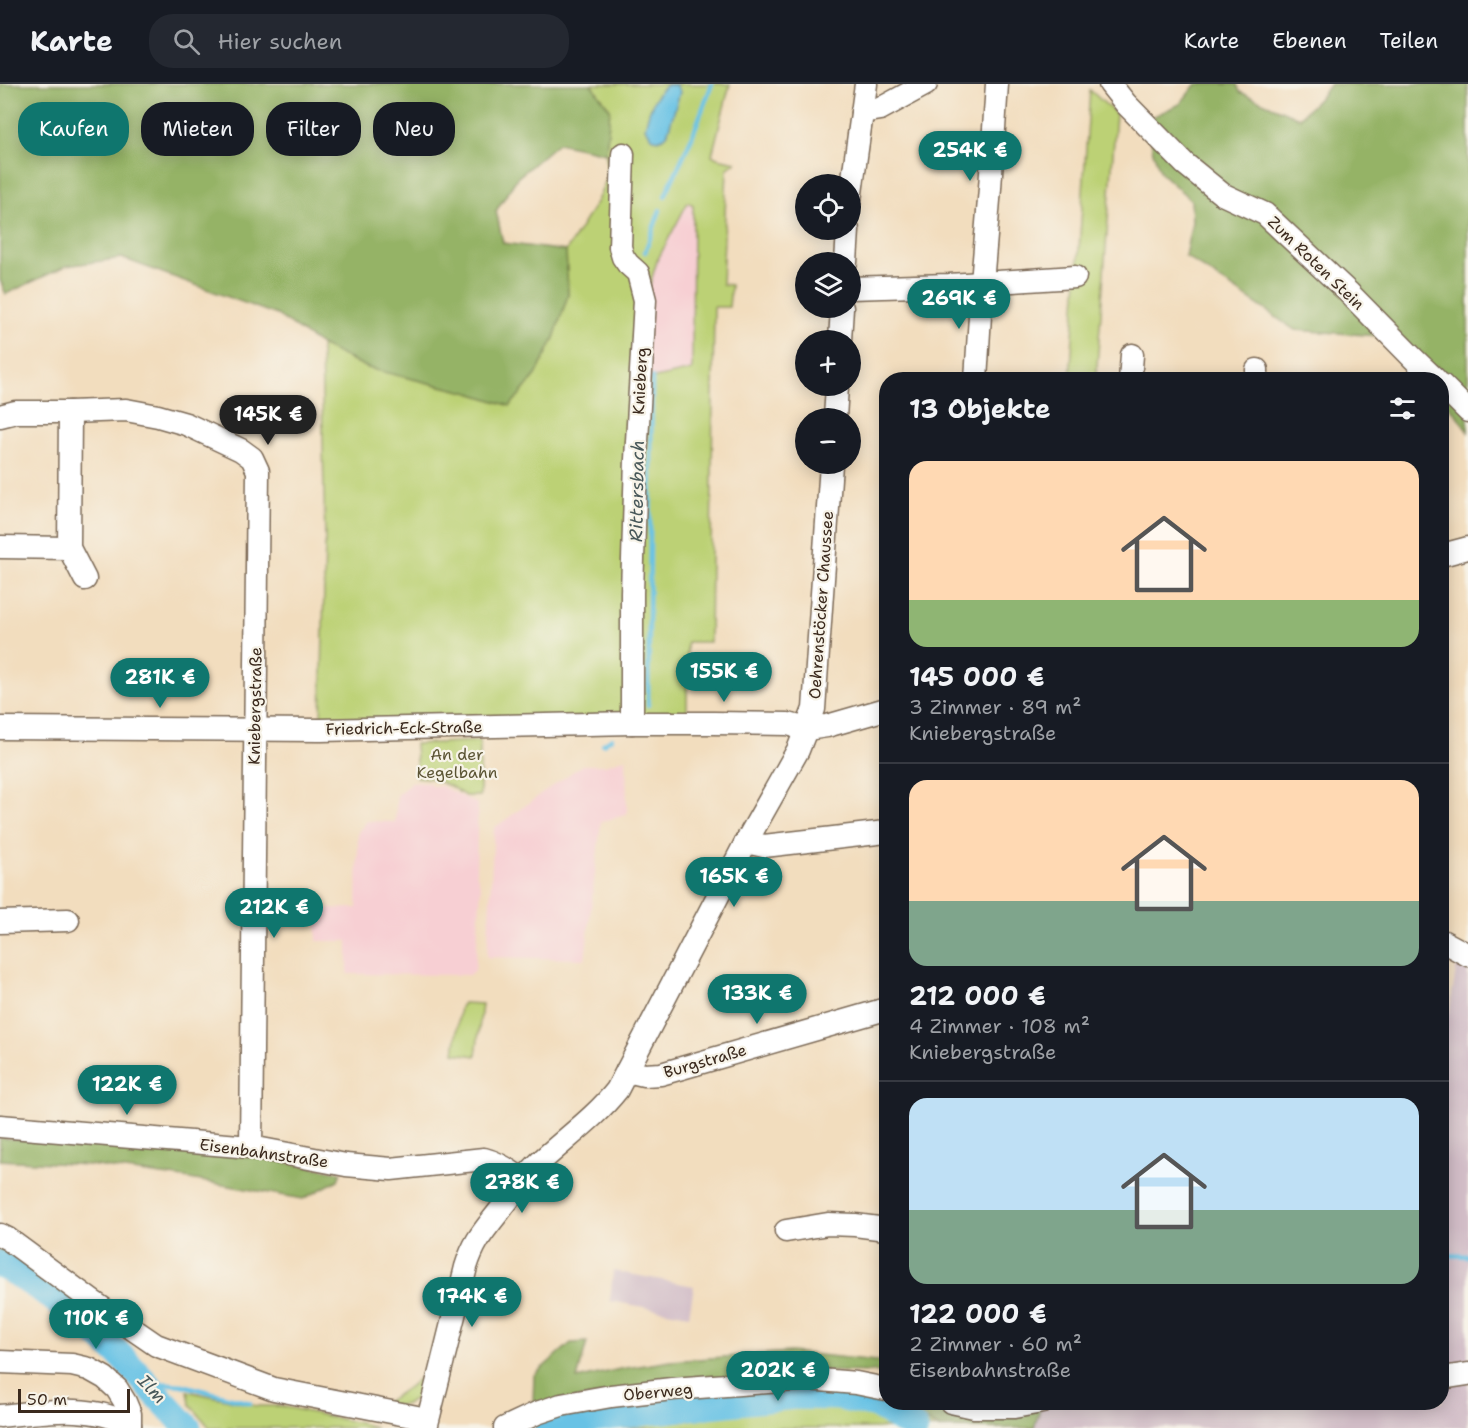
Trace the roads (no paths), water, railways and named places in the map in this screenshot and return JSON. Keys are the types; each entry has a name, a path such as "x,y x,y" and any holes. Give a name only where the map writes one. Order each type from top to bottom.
{"street":[{"path":"854,174 866,84"},
{"path":"862,112 880,109 926,84"},
{"path":"976,372 997,84"},
{"name":"Zum Roten Stein","path":"1110,84 1126,104 1185,164 1222,194 1265,214 1348,292 1428,372"},
{"name":"Knieberg","path":"623,154 620,247 623,257 638,273 645,300 635,492 632,723"},
{"path":"861,288 1074,277"},
{"path":"1131,372 1132,355"},
{"path":"1449,392 1468,411"},
{"name":"Kniebergstraße","path":"0,416 16,412 126,410 158,416 186,424 241,450 252,458 258,471 251,1147"},
{"path":"70,412 69,548 84,579"},
{"name":"Oehrenstöcker Chaussee","path":"427,1424 471,1251 478,1238 522,1180 617,1090 746,842 798,750 807,729 814,709 830,474"},
{"path":"0,547 69,548"},
{"path":"1449,553 1468,548"},
{"path":"807,729 827,726 879,711"},
{"name":"Friedrich-Eck-Straße","path":"0,728 321,730 632,723 788,724 807,729"},
{"path":"746,842 764,846 879,833"},
{"path":"0,922 68,920"},
{"path":"1449,945 1468,955"},
{"name":"Burgstraße","path":"627,1071 644,1075 661,1074 879,1011"},
{"name":"Eisenbahnstraße","path":"0,1126 251,1147 346,1165 392,1169 484,1159 494,1162 522,1180"},
{"path":"786,1231 828,1224 879,1228"},
{"path":"0,1235 156,1345 274,1389 427,1424"},
{"path":"0,1362 72,1365 89,1369 105,1378 117,1389 130,1414 130,1426"},
{"path":"1449,1377 1468,1374"},
{"name":"Oberweg","path":"505,1428 561,1405 672,1389 808,1379 856,1383 879,1388"},
{"path":"0,1416 86,1411 122,1420 130,1426"}],"water":[{"path":"668,85 676,85 680,92 667,135 657,140 645,128 650,110 659,92"}],"waterway":[{"name":"Rittersbach","path":"665,196 692,137 712,84"},
{"name":"Rittersbach","path":"645,252 660,210"},
{"name":"Rittersbach","path":"648,705 652,377"},
{"name":"Rittersbach","path":"603,744 612,738"},
{"path":"1449,1255 1468,1256"},
{"name":"Ilm","path":"0,1264 42,1290 80,1319 117,1352 188,1428"},
{"name":"Rittersbach","path":"145,1382 183,1385 250,1403"},
{"name":"Ilm","path":"548,1428 565,1422 796,1396 839,1397 879,1407"},
{"name":"Ilm","path":"884,1410 915,1428"}],"park label":[{"name":"An der Kegelbahn","path":"457,763"}]}
